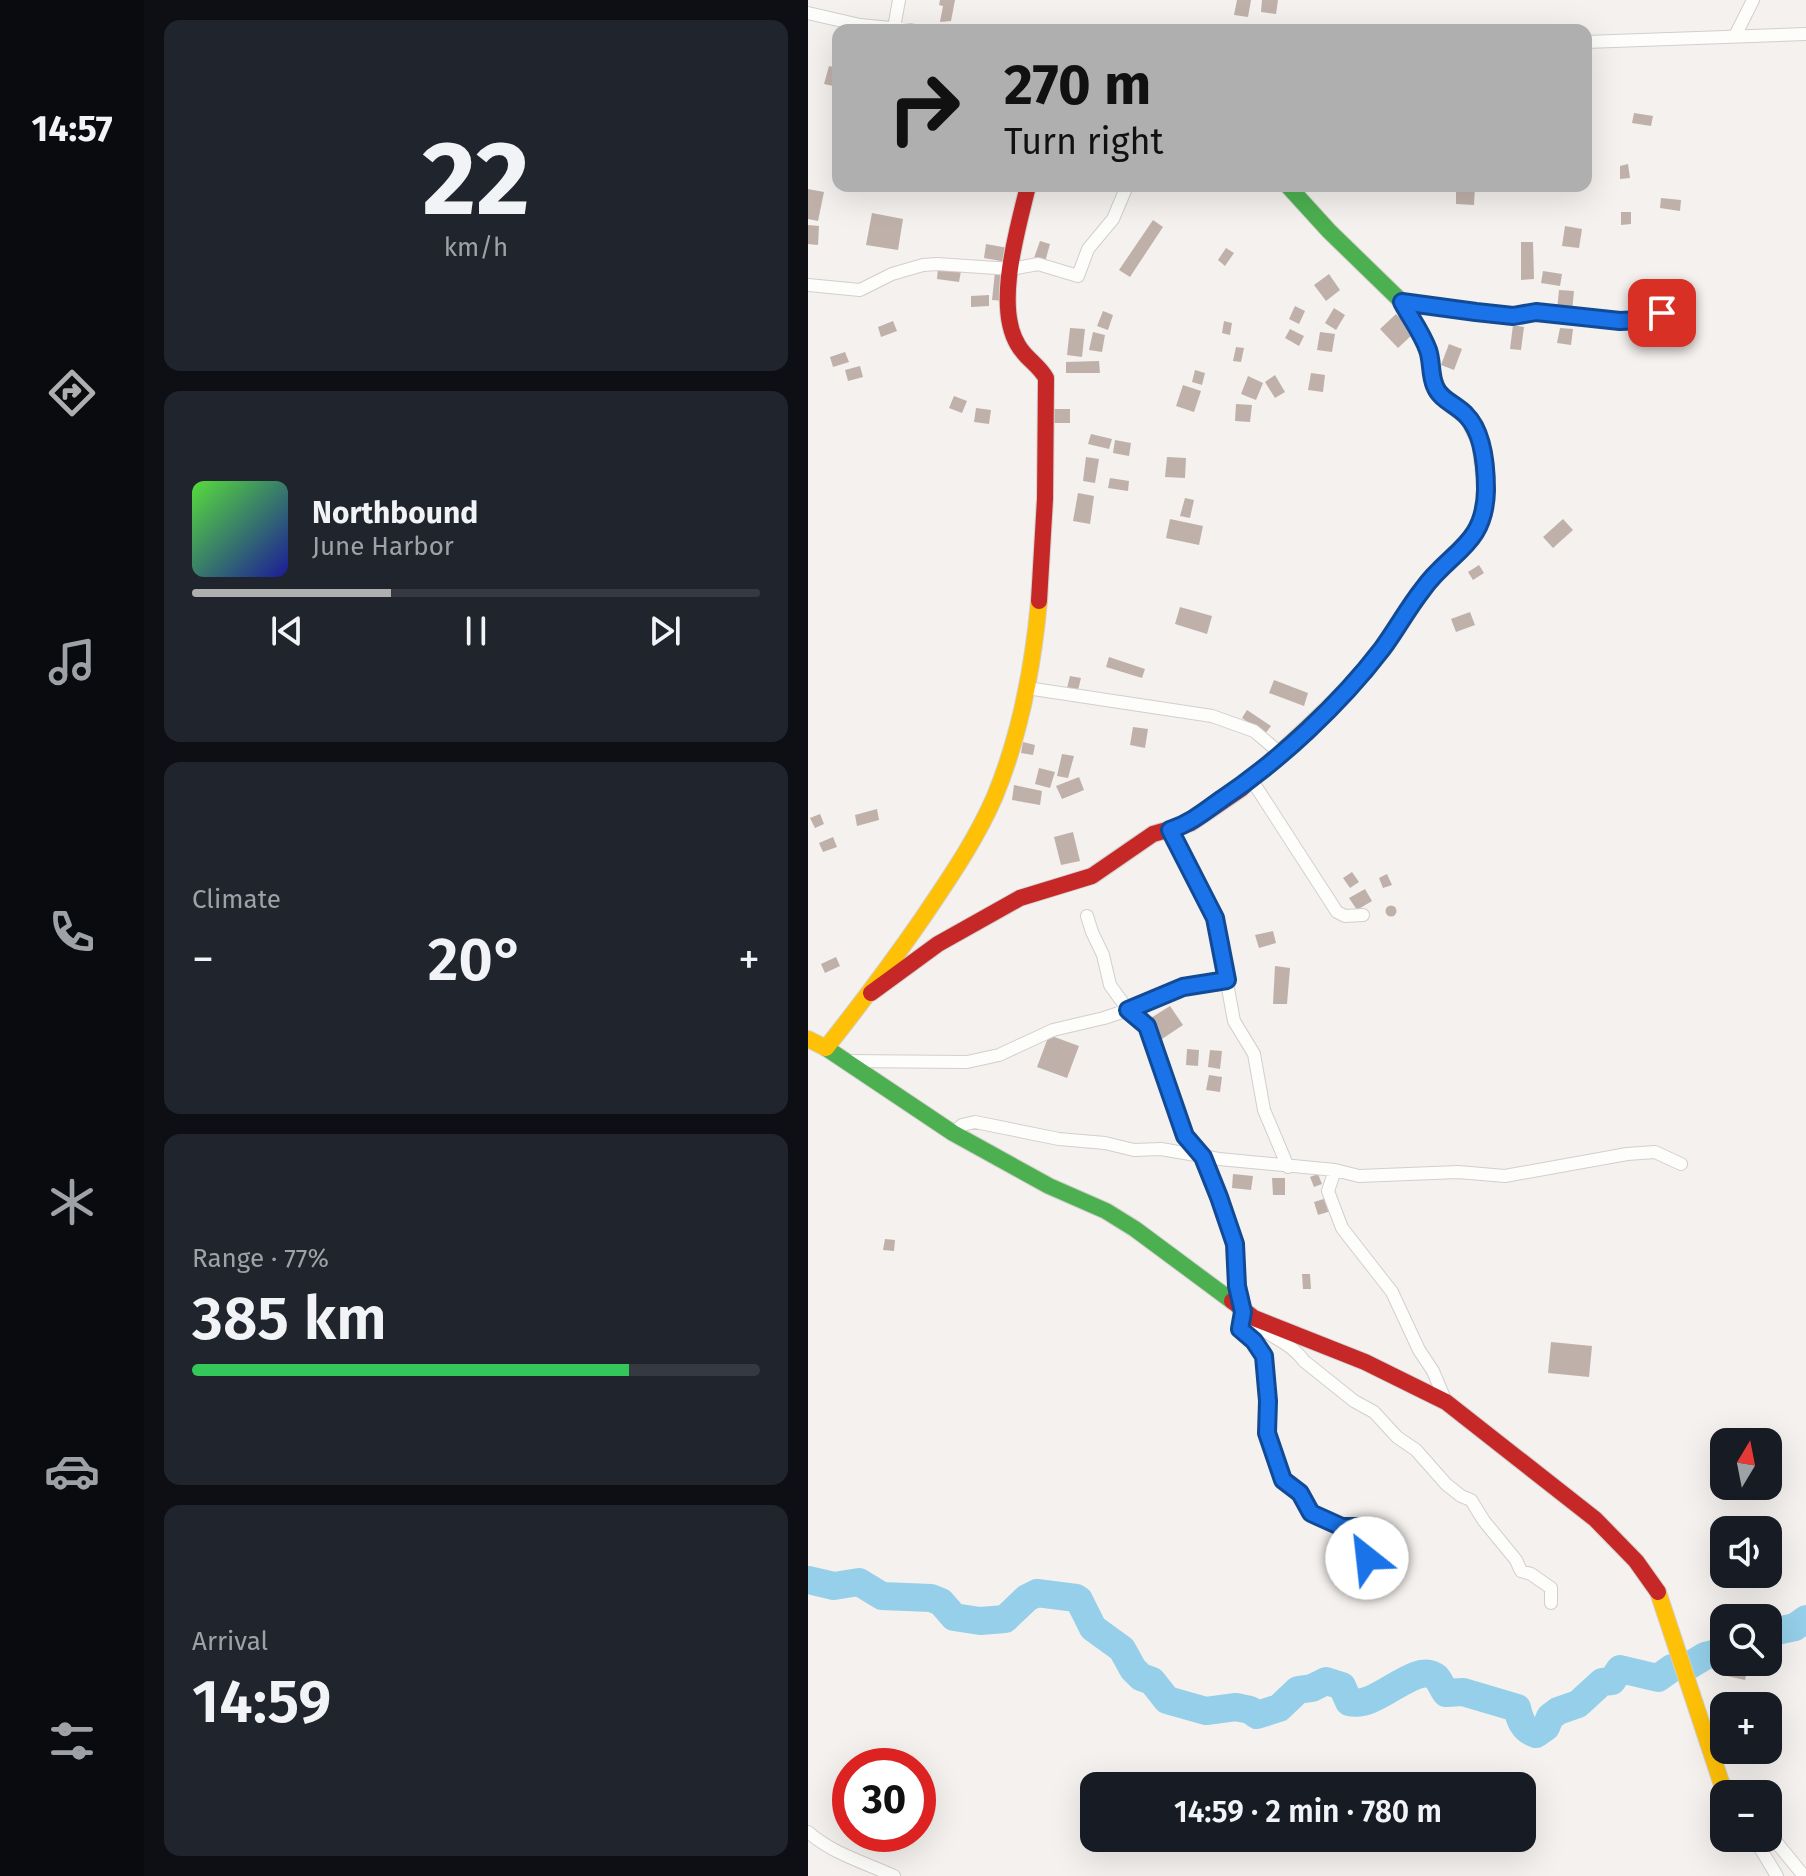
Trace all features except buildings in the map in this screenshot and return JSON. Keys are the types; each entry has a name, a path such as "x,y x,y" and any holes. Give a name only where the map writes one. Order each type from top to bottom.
{"street":[{"path":"895,24 899,0"},
{"path":"1735,36 1753,0"},
{"path":"808,13 856,24"},
{"path":"1592,42 1806,34"},
{"path":"826,1048 871,993 968,852 1020,725 1037,641 1045,543 1046,378 1043,370 1016,345 1011,332 1011,269 1027,192"},
{"path":"808,285 860,290 892,274 923,265 1011,269 1038,264 1078,276 1083,259 1113,219 1124,192"},
{"path":"871,993 938,944 1020,898 1092,876 1153,834 1191,823 1251,779 1338,700 1364,671 1423,588 1471,540 1479,527 1485,509 1486,489 1480,442 1466,414 1446,401 1434,385 1429,352 1402,302 1293,192"},
{"path":"1402,302 1500,315 1536,312 1620,321 1640,320 1674,309"},
{"path":"1027,688 1212,716 1254,731 1280,753"},
{"path":"1251,779 1337,912 1345,916 1363,915"},
{"path":"1170,830 1215,918 1234,1021 1254,1054 1264,1110 1288,1167"},
{"path":"1087,916 1103,955 1110,985 1128,1010 1147,1026 1185,1136 1203,1157 1235,1244 1237,1286 1243,1312 1240,1329 1254,1341 1264,1356 1267,1433 1277,1468 1283,1480 1300,1493 1311,1513 1342,1527 1356,1527 1360,1531 1370,1577"},
{"path":"845,1061 985,1060 1053,1030 1128,1010 1183,987 1227,980"},
{"path":"808,1039 953,1133 1049,1186 1106,1211 1159,1244 1257,1327 1277,1337 1354,1401 1374,1412 1397,1437 1416,1450 1446,1484 1471,1500 1521,1571 1551,1588 1551,1603"},
{"path":"953,1133 962,1125 975,1122 1059,1139 1105,1143 1128,1150 1161,1149 1203,1157 1335,1170 1359,1176 1458,1172 1505,1176 1627,1154 1655,1152 1681,1164"},
{"path":"1335,1170 1328,1191 1342,1228 1392,1292 1446,1402"},
{"path":"1243,1312 1365,1362 1446,1402 1595,1519 1636,1561 1658,1591 1724,1780"},
{"path":"808,1832 841,1855 853,1857 894,1876"},
{"path":"1782,1849 1804,1876"},
{"path":"1762,1852 1777,1876"}],"waterway":[{"path":"808,1580 834,1586 859,1582 882,1596 931,1598 941,1602 954,1617 980,1621 1005,1619 1027,1598 1037,1593 1076,1598 1093,1628 1122,1649 1133,1669 1141,1677 1152,1681 1167,1700 1206,1711 1236,1707 1257,1715 1279,1708 1298,1690 1326,1681 1342,1686 1349,1702 1360,1703 1417,1675 1427,1674 1436,1677 1446,1693 1463,1692 1517,1708 1525,1727 1536,1734 1546,1727 1550,1717 1578,1704 1602,1682 1612,1681 1620,1669 1658,1678 1672,1668 1690,1665 1710,1655"},
{"path":"1782,1630 1795,1627 1806,1619"}],"traffic: fast":[{"path":"1293,192 1402,302 1429,352 1434,385 1446,401 1468,418 1480,442 1486,489 1485,509 1472,537"},
{"path":"826,1048 953,1133 1135,1229 1232,1301"}],"traffic: slow":[{"path":"1259,772 1352,683 1386,643 1425,586 1472,537"},
{"path":"808,1039 826,1048 912,933 980,828 1004,773 1018,725 1029,676 1039,601"},
{"path":"1658,1592 1720,1780"}],"traffic: jam":[{"path":"1027,192 1010,267 1008,310 1018,345 1046,378 1045,499 1039,601"},
{"path":"871,993 938,944 1020,898 1092,876 1153,834 1191,823 1241,789 1259,772"},
{"path":"1232,1301 1254,1318 1365,1362 1446,1402 1595,1519 1636,1561 1658,1592"}],"route":[{"path":"1367,1558 1360,1531 1356,1527 1326,1522 1311,1513 1300,1493 1283,1480 1277,1468 1267,1433 1264,1356 1254,1341 1240,1329 1243,1312 1237,1286 1235,1244 1203,1157 1185,1136 1147,1026 1128,1010 1183,987 1227,980 1215,918 1170,830 1191,823 1241,789 1315,723 1382,649 1423,588 1462,551 1479,527 1485,509 1486,489 1480,442 1466,414 1446,401 1434,385 1429,352 1402,302 1513,316 1536,312 1620,321 1640,320 1662,313"}]}
